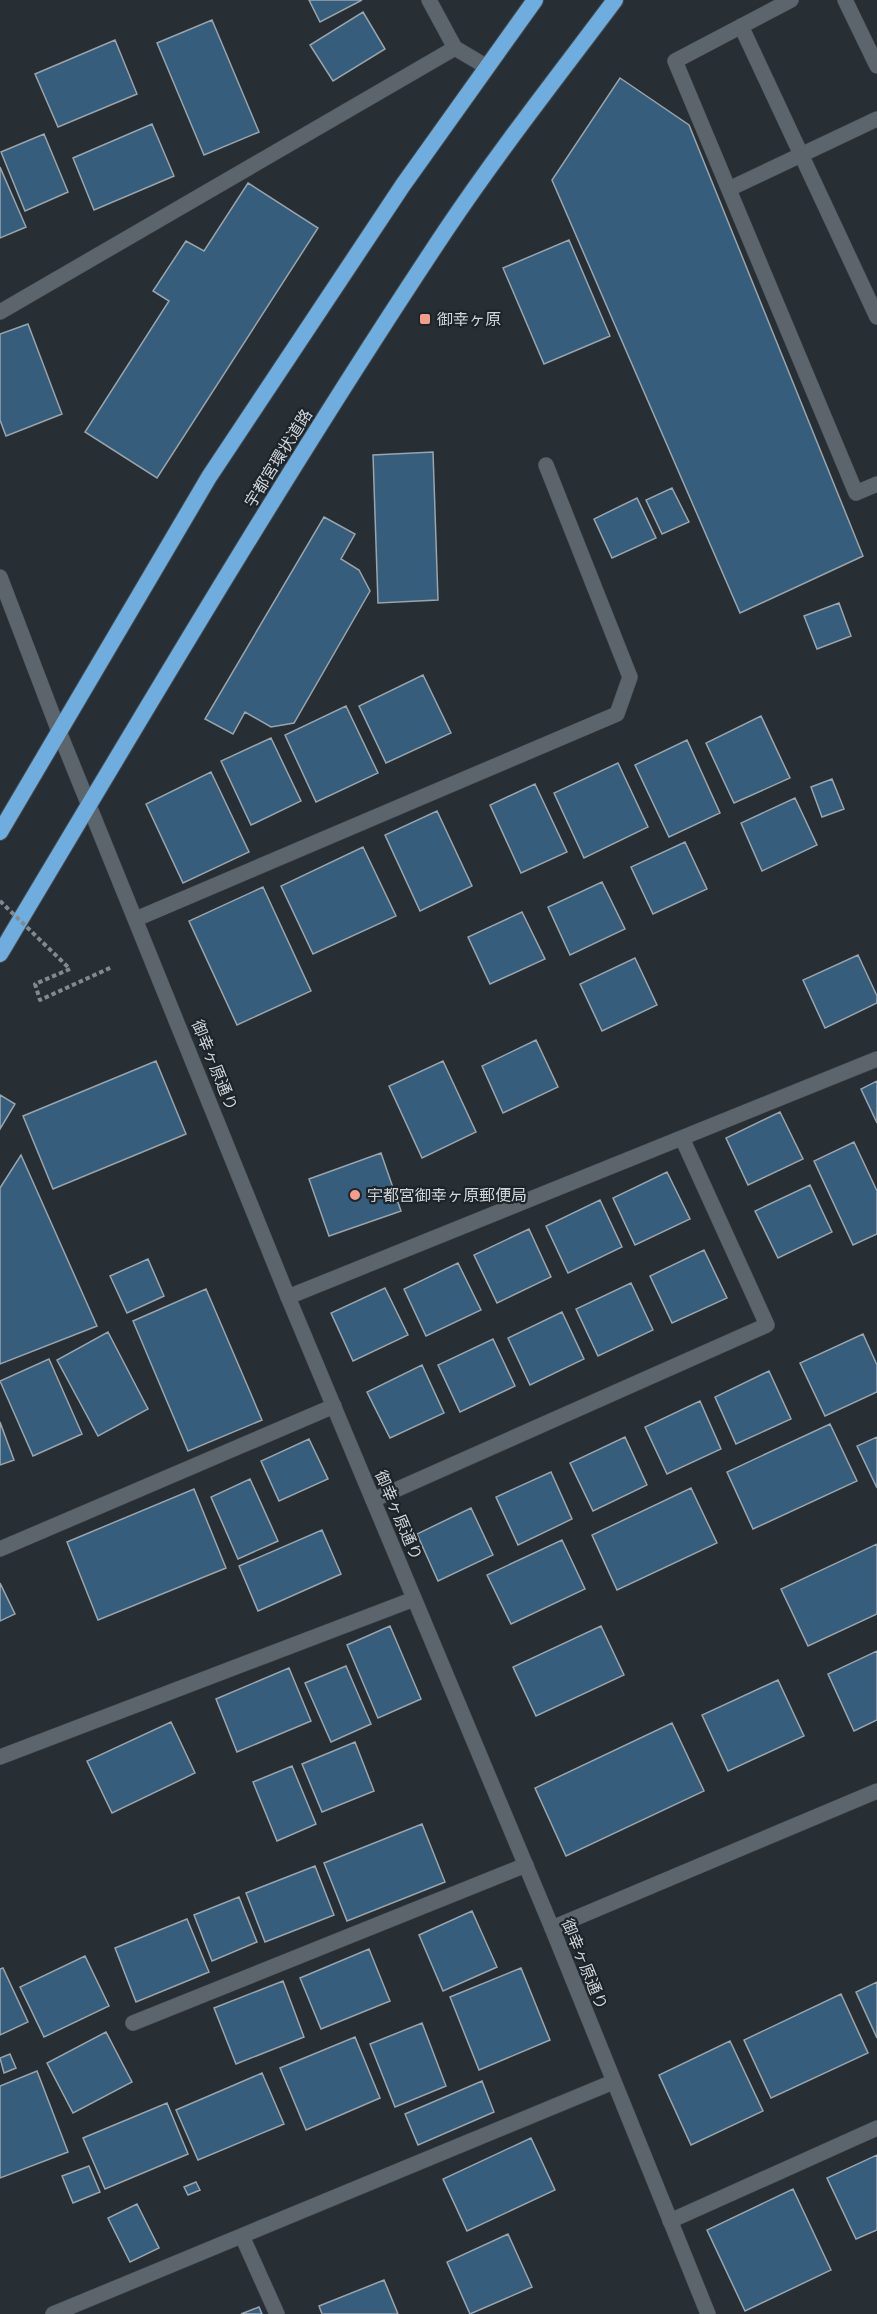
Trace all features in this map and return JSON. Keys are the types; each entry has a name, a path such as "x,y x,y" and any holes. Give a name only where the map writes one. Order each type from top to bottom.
{"highway":[{"path":"0,832 58,729 209,477 299,338 486,66 535,0"},
{"name":"宇都宮環状道路","path":"0,954 266,510 415,278 537,103 615,0"}],"street":[{"path":"429,0 455,48 486,66"},
{"path":"791,0 675,61 856,492 877,484"},
{"path":"845,0 877,66"},
{"path":"741,26 877,317"},
{"path":"0,312 455,48"},
{"path":"729,189 877,119"},
{"path":"136,919 617,714 630,677 546,465"},
{"name":"御幸ヶ原通り","path":"0,577 58,729 90,803 288,1297 526,1865 708,2314"},
{"path":"288,1297 877,1059"},
{"path":"373,1500 767,1326 682,1138"},
{"path":"0,1549 334,1406"},
{"path":"0,1756 414,1599"},
{"path":"552,1928 877,1791"},
{"path":"133,2023 526,1865"},
{"path":"56,2313 613,2082"},
{"path":"670,2220 877,2128"},
{"path":"242,2236 277,2314"}],"path":[{"path":"0,901 70,969 35,984 40,1000 112,967"}],"building":[{"path":"309,0 362,0 320,22"},
{"path":"363,12 385,49 333,81 310,45"},
{"path":"212,20 259,132 204,155 157,43"},
{"path":"115,40 137,94 58,127 35,74"},
{"path":"620,78 689,125 863,556 740,613 552,180"},
{"path":"152,124 174,176 94,210 73,158"},
{"path":"44,134 68,192 25,211 1,152"},
{"path":"0,167 26,227 0,238"},
{"path":"248,183 318,228 157,478 85,432 169,301 153,291 186,241 204,251"},
{"path":"569,240 610,336 544,364 503,268"},
{"path":"28,324 62,414 6,436 0,420 0,334"},
{"path":"433,452 438,600 378,603 373,455"},
{"path":"672,488 689,522 662,534 646,500"},
{"path":"637,498 656,538 612,558 594,519"},
{"path":"324,517 355,534 341,559 359,570 370,591 294,723 271,727 245,712 233,734 205,719"},
{"path":"839,603 851,636 817,649 804,616"},
{"path":"423,675 451,733 386,763 359,706"},
{"path":"346,706 378,773 316,802 285,735"},
{"path":"761,716 790,778 734,803 706,743"},
{"path":"271,738 301,801 251,825 221,761"},
{"path":"687,740 720,813 669,837 635,765"},
{"path":"618,763 648,827 584,858 554,793"},
{"path":"211,772 249,852 183,883 146,804"},
{"path":"832,779 844,809 822,817 811,787"},
{"path":"535,784 567,852 521,873 490,805"},
{"path":"795,798 817,845 762,871 741,823"},
{"path":"437,811 472,886 420,911 385,835"},
{"path":"685,842 707,889 653,914 631,867"},
{"path":"363,847 396,916 313,954 281,886"},
{"path":"602,882 625,929 570,955 548,907"},
{"path":"263,887 311,991 237,1025 189,921"},
{"path":"522,912 545,959 490,984 468,937"},
{"path":"858,955 877,996 877,1003 825,1028 803,980"},
{"path":"635,958 657,1005 602,1031 580,984"},
{"path":"536,1040 558,1087 503,1113 482,1066"},
{"path":"156,1061 186,1134 53,1189 23,1116"},
{"path":"443,1061 476,1132 422,1158 389,1086"},
{"path":"877,1081 877,1123 861,1089"},
{"path":"0,1095 15,1104 0,1129"},
{"path":"780,1112 803,1159 748,1185 726,1138"},
{"path":"854,1142 877,1191 877,1234 853,1245 814,1161"},
{"name":"宇都宮御幸ヶ原郵便局","path":"381,1153 401,1211 329,1236 309,1179"},
{"path":"21,1155 97,1326 0,1364 0,1188"},
{"path":"667,1172 690,1219 635,1245 613,1198"},
{"path":"810,1185 832,1232 778,1258 755,1211"},
{"path":"600,1200 622,1247 568,1273 546,1226"},
{"path":"529,1229 551,1277 497,1303 474,1255"},
{"path":"704,1250 727,1298 672,1323 650,1276"},
{"path":"148,1259 164,1296 127,1313 110,1276"},
{"path":"458,1263 481,1310 426,1336 404,1289"},
{"path":"631,1283 653,1330 598,1356 576,1309"},
{"path":"385,1288 408,1335 353,1361 331,1313"},
{"path":"206,1289 262,1420 188,1451 133,1321"},
{"path":"562,1312 584,1359 530,1385 508,1338"},
{"path":"108,1332 148,1409 98,1436 57,1360"},
{"path":"863,1334 877,1365 877,1392 825,1416 800,1363"},
{"path":"493,1339 515,1386 460,1412 438,1365"},
{"path":"49,1359 82,1434 33,1456 0,1381"},
{"path":"422,1365 444,1413 390,1438 367,1392"},
{"path":"769,1371 791,1419 736,1444 715,1397"},
{"path":"700,1401 721,1449 667,1474 645,1427"},
{"path":"0,1422 14,1460 0,1465"},
{"path":"830,1424 857,1481 753,1529 727,1472"},
{"path":"625,1437 647,1485 593,1511 570,1463"},
{"path":"877,1437 877,1488 857,1446"},
{"path":"309,1439 328,1479 279,1501 261,1461"},
{"path":"551,1472 572,1519 518,1545 496,1497"},
{"path":"250,1479 278,1541 238,1559 211,1497"},
{"path":"691,1488 717,1543 617,1590 592,1535"},
{"path":"194,1489 226,1568 98,1620 67,1542"},
{"path":"471,1508 493,1555 438,1581 417,1534"},
{"path":"322,1530 341,1574 258,1611 239,1566"},
{"path":"562,1540 585,1589 511,1624 487,1575"},
{"path":"877,1544 877,1614 808,1646 781,1589"},
{"path":"0,1583 15,1614 0,1621"},
{"path":"390,1626 421,1699 378,1718 347,1645"},
{"path":"601,1626 624,1675 536,1716 513,1667"},
{"path":"877,1651 877,1720 854,1731 828,1674"},
{"path":"346,1666 371,1724 331,1742 305,1683"},
{"path":"289,1668 311,1721 237,1752 216,1699"},
{"path":"778,1680 804,1736 728,1771 702,1715"},
{"path":"171,1722 195,1773 112,1813 87,1761"},
{"path":"672,1723 704,1791 566,1856 535,1788"},
{"path":"355,1742 374,1791 322,1812 302,1764"},
{"path":"292,1766 316,1824 277,1841 253,1782"},
{"path":"422,1824 445,1882 347,1921 324,1863"},
{"path":"315,1866 334,1915 265,1942 246,1893"},
{"path":"239,1897 257,1942 212,1961 194,1915"},
{"path":"472,1911 497,1967 443,1991 419,1935"},
{"path":"187,1919 209,1972 136,2002 115,1948"},
{"path":"369,1949 390,2001 321,2029 300,1978"},
{"path":"85,1956 109,2006 44,2037 20,1987"},
{"path":"3,1968 28,2022 0,2035 0,1969"},
{"path":"521,1968 550,2040 479,2070 450,1997"},
{"path":"283,1981 304,2037 236,2064 214,2008"},
{"path":"877,1982 877,2038 856,1992"},
{"path":"841,1994 868,2053 771,2098 744,2040"},
{"path":"422,2023 446,2086 395,2107 370,2044"},
{"path":"106,2032 132,2082 73,2113 47,2063"},
{"path":"355,2037 380,2098 306,2130 280,2068"},
{"path":"730,2041 763,2111 691,2145 659,2075"},
{"path":"10,2054 16,2068 4,2073 0,2058"},
{"path":"37,2071 68,2152 0,2178 0,2086"},
{"path":"262,2073 284,2124 198,2160 176,2110"},
{"path":"482,2081 494,2112 418,2145 405,2114"},
{"path":"167,2103 188,2154 105,2189 83,2138"},
{"path":"531,2138 555,2190 467,2231 443,2179"},
{"path":"877,2155 877,2230 856,2239 827,2178"},
{"path":"89,2166 100,2192 73,2203 62,2176"},
{"path":"196,2182 200,2190 188,2195 184,2187"},
{"path":"793,2189 831,2270 745,2311 707,2230"},
{"path":"137,2204 159,2248 130,2262 108,2218"},
{"path":"508,2234 532,2287 470,2314 447,2262"},
{"path":"384,2280 398,2314 322,2314 319,2306"},
{"path":"259,2307 262,2314 241,2314"}],"place":[{"name":"御幸ヶ原","path":"425,319"},
{"name":"宇都宮御幸ヶ原郵便局","path":"355,1195"}]}
